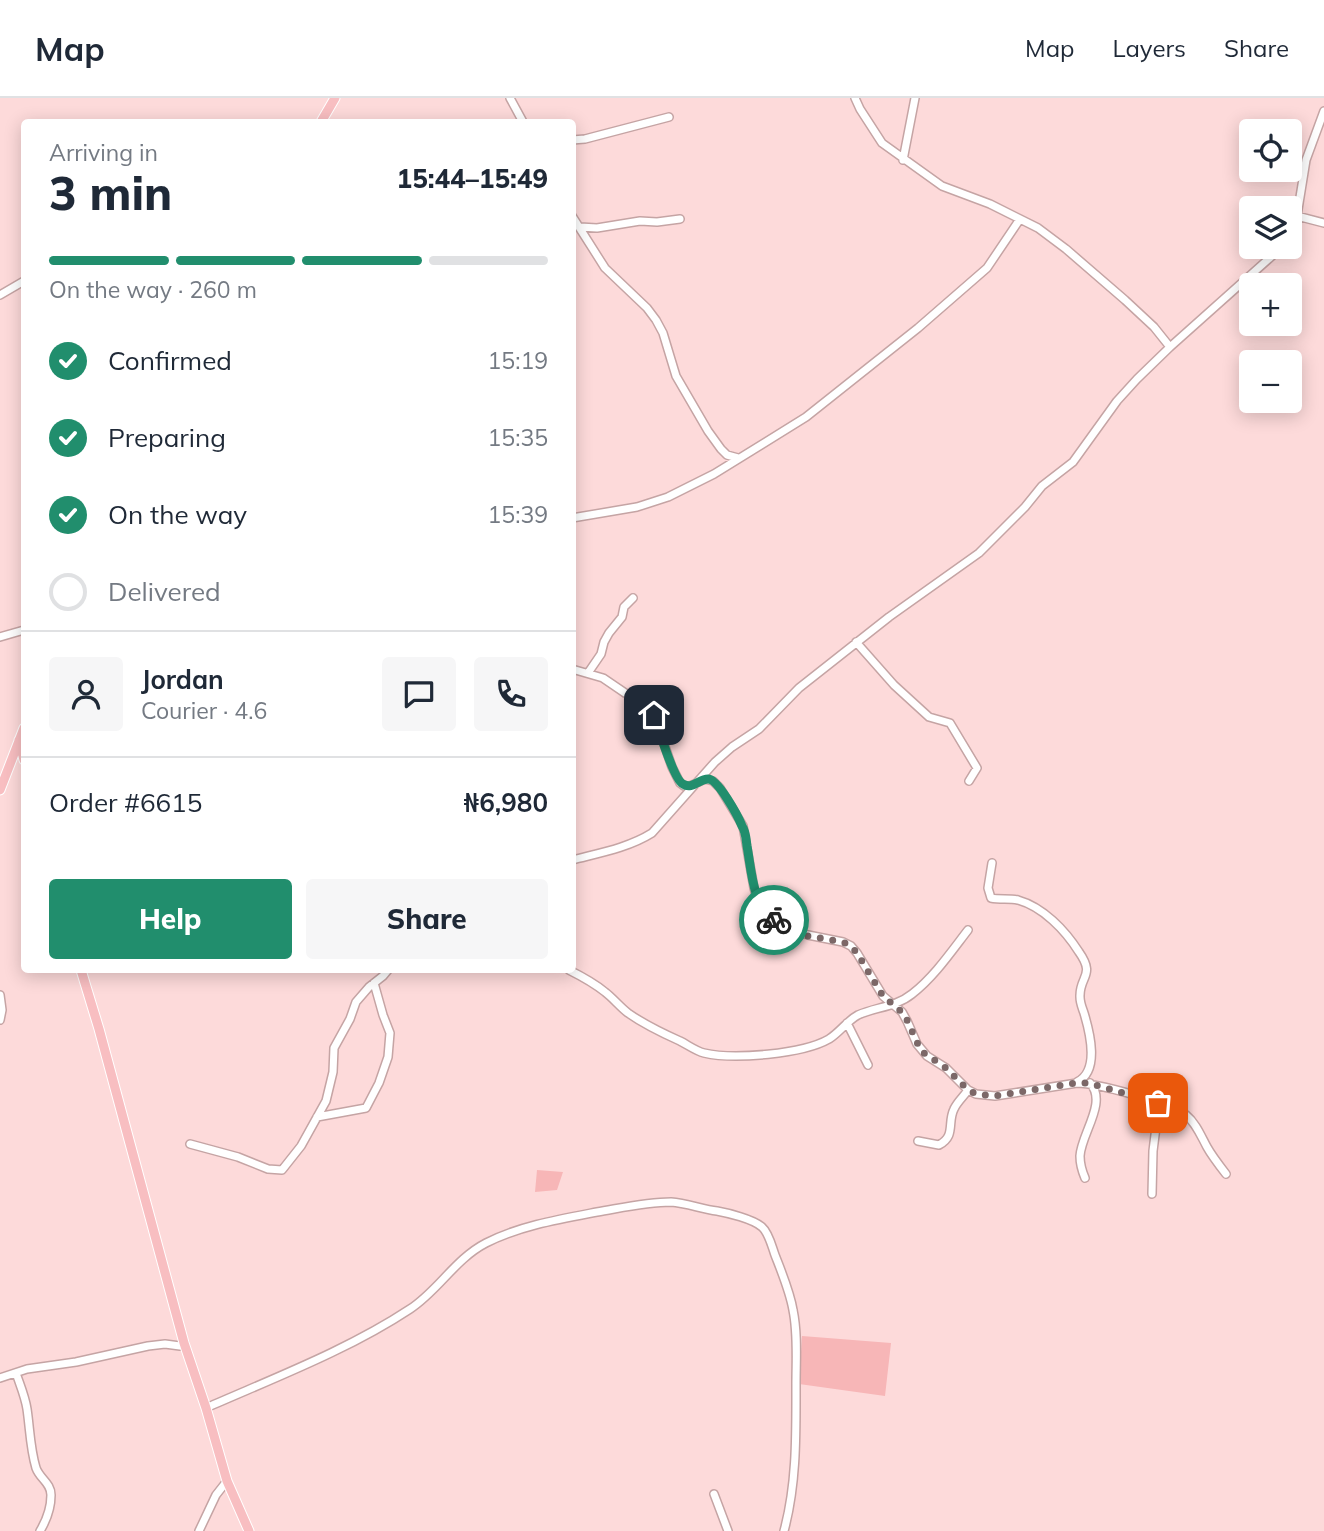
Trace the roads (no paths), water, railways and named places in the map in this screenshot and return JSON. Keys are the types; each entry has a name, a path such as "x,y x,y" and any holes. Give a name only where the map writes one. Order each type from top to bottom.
{"main road":[{"path":"323,119 335,98"},
{"path":"0,790 21,735"},
{"path":"19,740 21,748"},
{"path":"82,973 184,1343 227,1481 249,1531"}],"street":[{"path":"510,98 521,119"},
{"path":"855,98 882,143 903,160 942,186 990,204 1038,228 1066,249 1154,327 1170,347"},
{"path":"903,160 915,98"},
{"path":"1300,196 1306,160 1324,111"},
{"path":"576,140 668,117"},
{"path":"1302,216 1324,223"},
{"path":"580,227 597,228 640,221 680,219"},
{"path":"576,518 637,507 668,497 714,474 806,417 918,328 987,268 1020,219"},
{"path":"576,222 605,268 656,320 663,333 676,376 708,431 727,455 739,458"},
{"path":"576,859 624,846 652,833 715,762 759,729 799,688 856,642 979,553 1042,486 1073,462 1117,401 1170,347 1269,259"},
{"path":"0,295 21,283"},
{"path":"588,673 601,654 609,633 622,617 624,607 633,598"},
{"path":"0,637 21,631"},
{"path":"856,642 894,685 929,717 950,723 977,768 969,781"},
{"path":"576,670 603,678 625,693 639,697 648,705 680,783 684,786 695,785 705,779 713,781 739,819 745,833 758,902 772,919 787,929 851,946 883,996 902,1012 921,1051 946,1068 968,1090 976,1094 995,1096 1089,1083 1158,1103 1185,1113 1195,1124 1208,1149 1226,1174"},
{"path":"992,863 988,888 991,898 1016,900 1043,913 1068,937 1085,962 1087,975 1079,994 1091,1055 1090,1067 1083,1079 1076,1083"},
{"path":"576,973 607,993 626,1012 648,1026 703,1053 757,1055 817,1044 832,1037 856,1016 894,1005 922,985 968,930"},
{"path":"190,1144 238,1157 268,1169 282,1170 301,1146 326,1101 333,1072 334,1048 356,1002 386,973"},
{"path":"317,1117 366,1108 379,1083 388,1057 390,1033 374,983"},
{"path":"0,995 0,1020"},
{"path":"847,1023 868,1065"},
{"path":"1085,1178 1080,1156 1097,1100 1096,1091 1089,1083"},
{"path":"918,1141 939,1145 947,1141 953,1110 968,1090"},
{"path":"1152,1194 1158,1103"},
{"path":"206,1408 321,1357 382,1326 414,1307 474,1250 503,1236 579,1215 633,1205 672,1202 728,1213 762,1227 780,1268 793,1308 796,1328 796,1450 789,1513 783,1531"},
{"path":"0,1378 27,1369 76,1362 148,1346 180,1346 184,1343"},
{"path":"16,1373 27,1409 36,1468 39,1476 50,1487 50,1504 40,1531"},
{"path":"199,1531 216,1495 227,1481"},
{"path":"714,1494 728,1531"}]}
